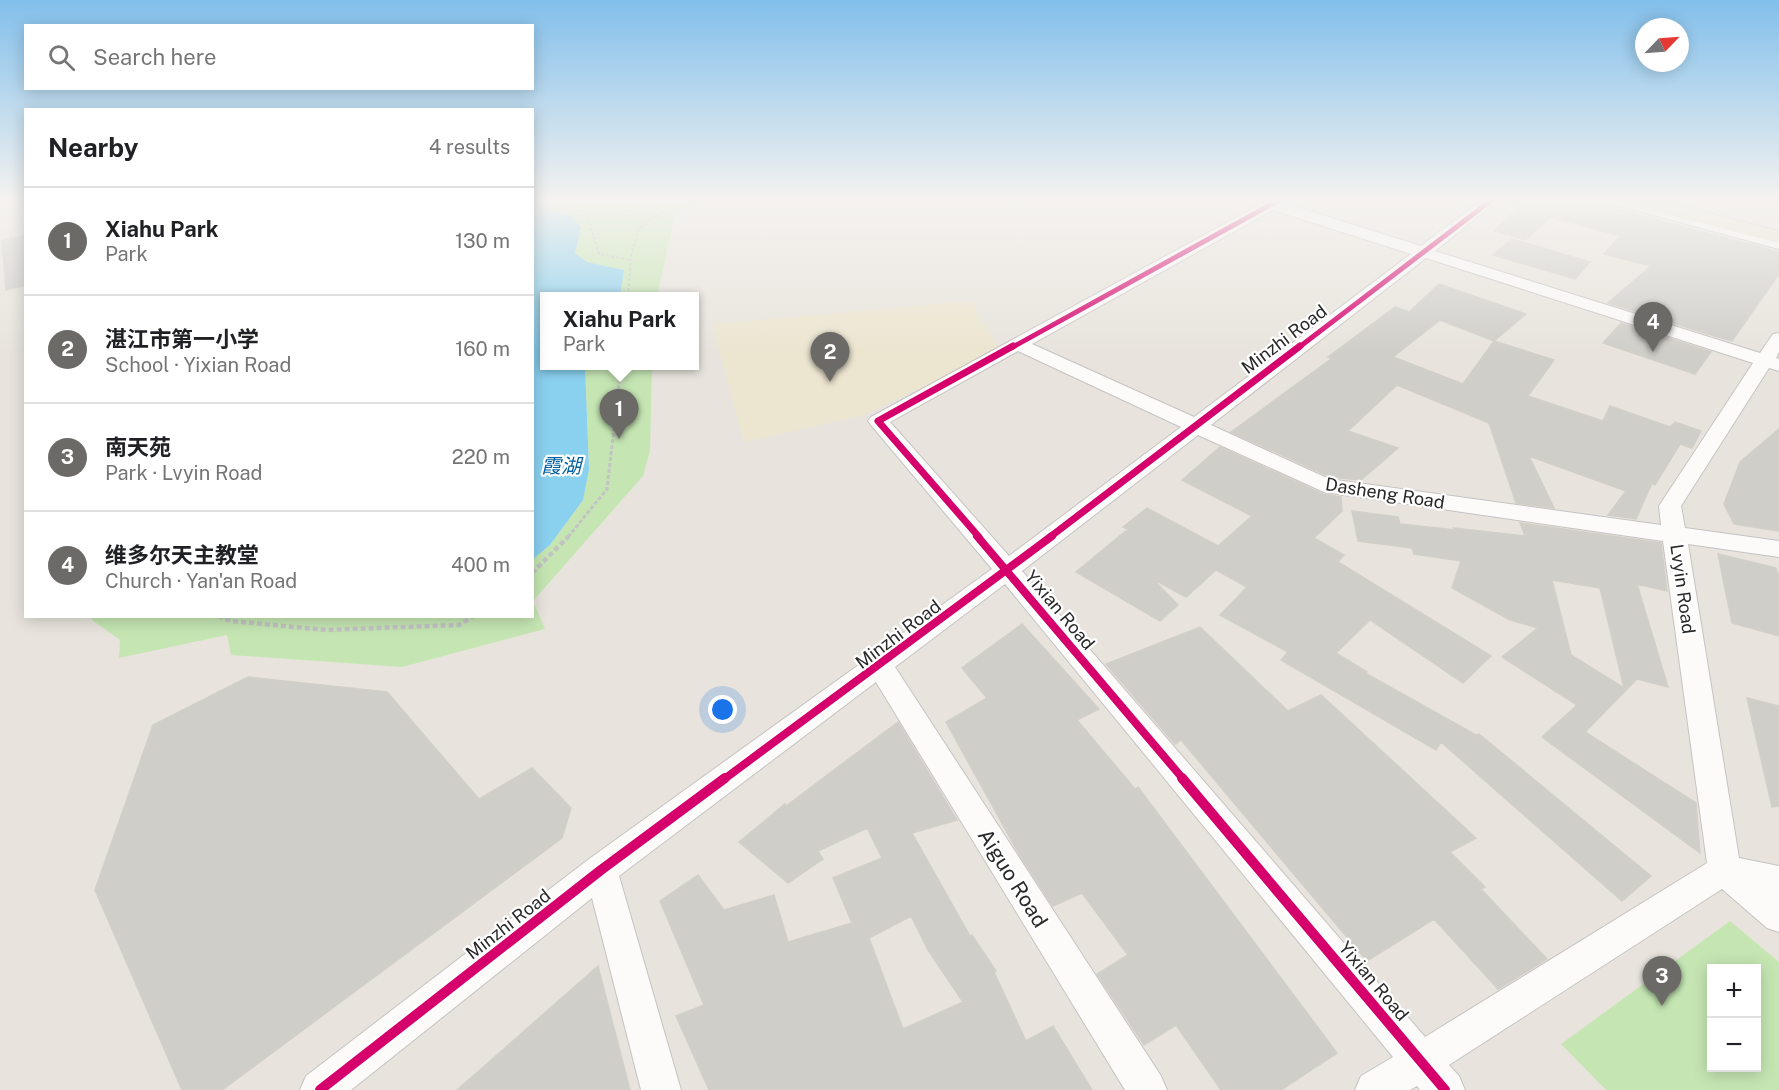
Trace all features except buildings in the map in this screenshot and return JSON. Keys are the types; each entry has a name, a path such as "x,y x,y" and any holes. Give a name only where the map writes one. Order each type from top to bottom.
{"street":[{"name":"Yixian Road","path":"1184,250 878,421 1007,570 1445,1090"},
{"path":"1416,250 1774,367"},
{"name":"Minzhi Road","path":"331,1086 601,870 880,666 1425,250"},
{"name":"Lvyin Road","path":"1724,870 1670,506 1774,367 1779,338"},
{"name":"Dasheng Road","path":"1018,344 1324,485 1779,549"},
{"name":"Aiguo Road","path":"880,666 1147,1090"},
{"path":"601,870 661,1090"},
{"path":"1724,870 1779,916"},
{"path":"1375,1090 1724,870 1779,881"}],"path":[{"path":"597,250 599,254 631,260"},
{"path":"628,292 634,250"},
{"path":"534,571 572,533 607,489 621,370"},
{"path":"223,618 231,621 326,630 459,625 470,618"}],"shaded area":[{"path":"971,301 999,349 864,415 744,442 712,324"}],"green space":[{"path":"575,250 667,250 658,292 621,292 624,270 587,262 575,253"},
{"path":"585,370 652,370 650,451 643,476 534,600 534,558 550,545 583,500 589,470"},
{"path":"534,603 545,629 402,667 231,655 227,635 119,658 120,640 92,618 534,618"},
{"path":"1730,921 1779,962 1779,1090 1606,1090 1561,1044"}],"water":[{"name":"霞湖","path":"534,250 576,250 575,253 587,262 624,270 621,292 540,292 540,370 585,370 589,470 583,500 550,545 534,558"}],"cycle path":[{"path":"1189,250 878,421 1007,570 1445,1090"},
{"path":"320,1090 601,870 1007,570 1426,250"}],"place":[{"name":"维多尔天主教堂","path":"1653,352"},
{"name":"湛江市第一小学","path":"830,382"},
{"name":"Xiahu Park","path":"619,439"},
{"name":"南天苑","path":"1662,1006"}]}
